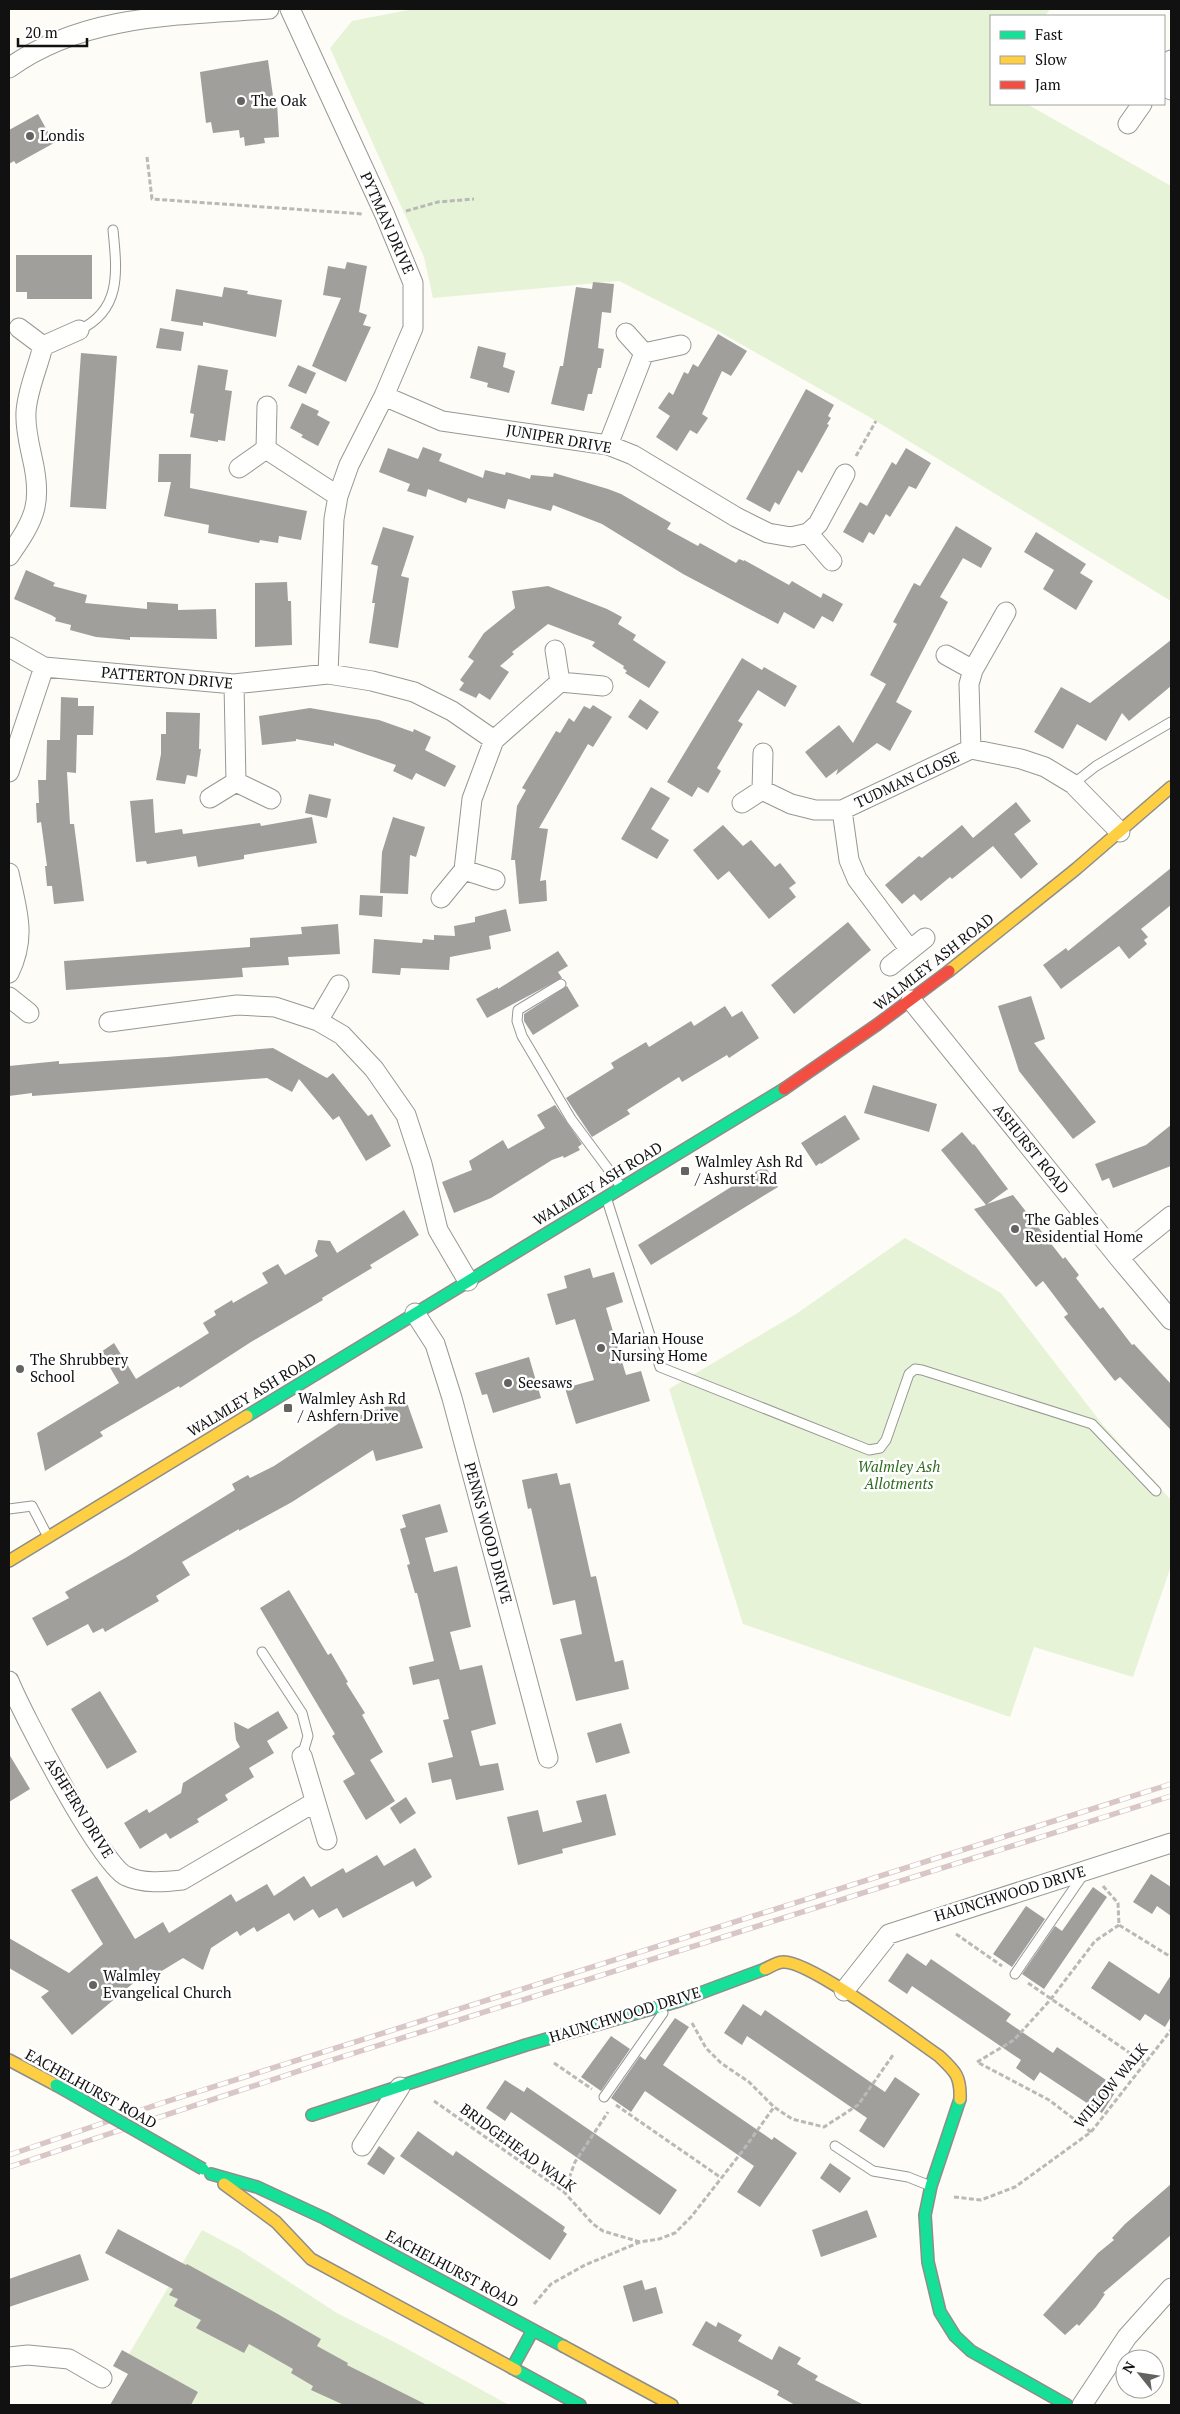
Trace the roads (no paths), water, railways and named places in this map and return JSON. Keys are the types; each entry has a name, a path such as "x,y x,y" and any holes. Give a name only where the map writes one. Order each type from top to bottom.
{"street":[{"path":"9,68 21,58 92,28 158,13 269,9"},
{"name":"PYTMAN DRIVE","path":"290,9 385,215 413,283 413,328 384,396 349,465 338,496 334,519 328,674"},
{"path":"1128,124 1141,105"},
{"path":"19,328 43,346"},
{"path":"43,346 79,330"},
{"path":"626,333 644,352"},
{"path":"644,352 681,345"},
{"path":"9,556 27,530 36,508 38,484 26,430 26,411 43,346"},
{"path":"608,445 644,352"},
{"name":"JUNIPER DRIVE","path":"384,396 442,421 608,445 633,455 736,517 768,533 791,537 808,533"},
{"path":"266,449 267,406"},
{"path":"266,449 338,496"},
{"path":"239,468 266,449"},
{"path":"832,561 808,533 818,524 846,474"},
{"name":"TUDMAN CLOSE","path":"971,749 968,684 973,670 1006,612"},
{"name":"PATTERTON DRIVE","path":"9,647 44,667 234,684 328,674 372,681 414,692 452,710 494,740"},
{"path":"556,650 560,682"},
{"path":"946,654 973,670"},
{"path":"9,772 44,667"},
{"path":"441,898 464,870 472,799 494,740 560,682 603,686"},
{"path":"234,684 236,782"},
{"name":"TUDMAN CLOSE","path":"762,790 791,804 815,810 842,810 971,749 1021,759 1045,768 1073,784 1120,832"},
{"path":"742,803 762,790 762,753"},
{"path":"210,798 236,782"},
{"path":"236,782 271,799"},
{"name":"WALMLEY ASH ROAD","path":"9,1562 783,1090 844,1050 1032,906 1171,787"},
{"name":"TUDMAN CLOSE","path":"842,810 849,860 857,879 910,950"},
{"path":"464,870 495,880"},
{"path":"9,873 20,927 16,959 9,973"},
{"path":"890,966 925,938"},
{"path":"318,1021 339,985"},
{"path":"9,997 29,1013"},
{"name":"ASHURST ROAD","path":"911,1000 1171,1320"},
{"path":"109,1022 237,1005 275,1007 318,1021 342,1035 367,1062 406,1115 422,1164 438,1230 468,1281"},
{"path":"1119,1258 1171,1216"},
{"name":"PENNS WOOD DRIVE","path":"415,1313 435,1344 452,1398 548,1758"},
{"name":"ASHFERN DRIVE","path":"9,1681 25,1719 103,1853 125,1876 158,1883 182,1880 315,1802"},
{"path":"302,1756 327,1840"},
{"name":"HAUNCHWOOD DRIVE","path":"844,1991 889,1934 932,1918 1086,1871 1171,1842"},
{"name":"HAUNCHWOOD DRIVE","path":"312,2115 526,2045 674,2002 782,1962 802,1966 844,1991 939,2056 953,2069 959,2079 960,2098 931,2186"},
{"name":"EACHELHURST ROAD","path":"9,2060 207,2172 276,2222 311,2259 580,2405"},
{"path":"362,2146 404,2086"},
{"name":"EACHELHURST ROAD","path":"207,2172 257,2187 324,2218 672,2405"},
{"path":"931,2186 925,2214 928,2262 940,2312 955,2336 971,2352 1067,2405"},
{"path":"1082,2405 1127,2337 1171,2288"},
{"path":"512,2368 533,2330"},
{"path":"9,2357 28,2355 69,2359 102,2378"}],"lane":[{"path":"79,330 91,324 103,313 113,296 117,265 113,230"},
{"path":"1073,784 1096,766 1171,722"},
{"path":"562,984 518,1010 517,1021 522,1036 571,1118 622,1188"},
{"path":"606,1197 660,1367 869,1450 880,1448 886,1440 909,1374 914,1369 922,1370 1092,1424 1156,1491"},
{"path":"9,1509 32,1506 48,1537"},
{"path":"262,1652 302,1713 308,1736 302,1756"},
{"path":"1015,1974 1086,1871"},
{"path":"604,2097 674,2002"},
{"path":"836,2146 873,2171 908,2177 931,2186"}],"railway":[{"path":"9,2155 162,2103 1171,1784"},
{"path":"9,2167 332,2060 1171,1796"}],"place":[{"name":"The Oak","path":"241,101"},
{"name":"Londis","path":"30,136"},
{"name":"Walmley Ash Rd / Ashurst Rd","path":"685,1171"},
{"name":"The Gables Residential Home","path":"1015,1229"},
{"name":"Marian House Nursing Home","path":"601,1348"},
{"name":"The Shrubbery School","path":"20,1369"},
{"name":"Seesaws","path":"508,1383"},
{"name":"Walmley Ash Rd / Ashfern Drive","path":"288,1408"},
{"name":"Walmley Evangelical Church","path":"93,1985"}],"park label":[{"name":"Walmley Ash Allotments","path":"899,1476"}]}
